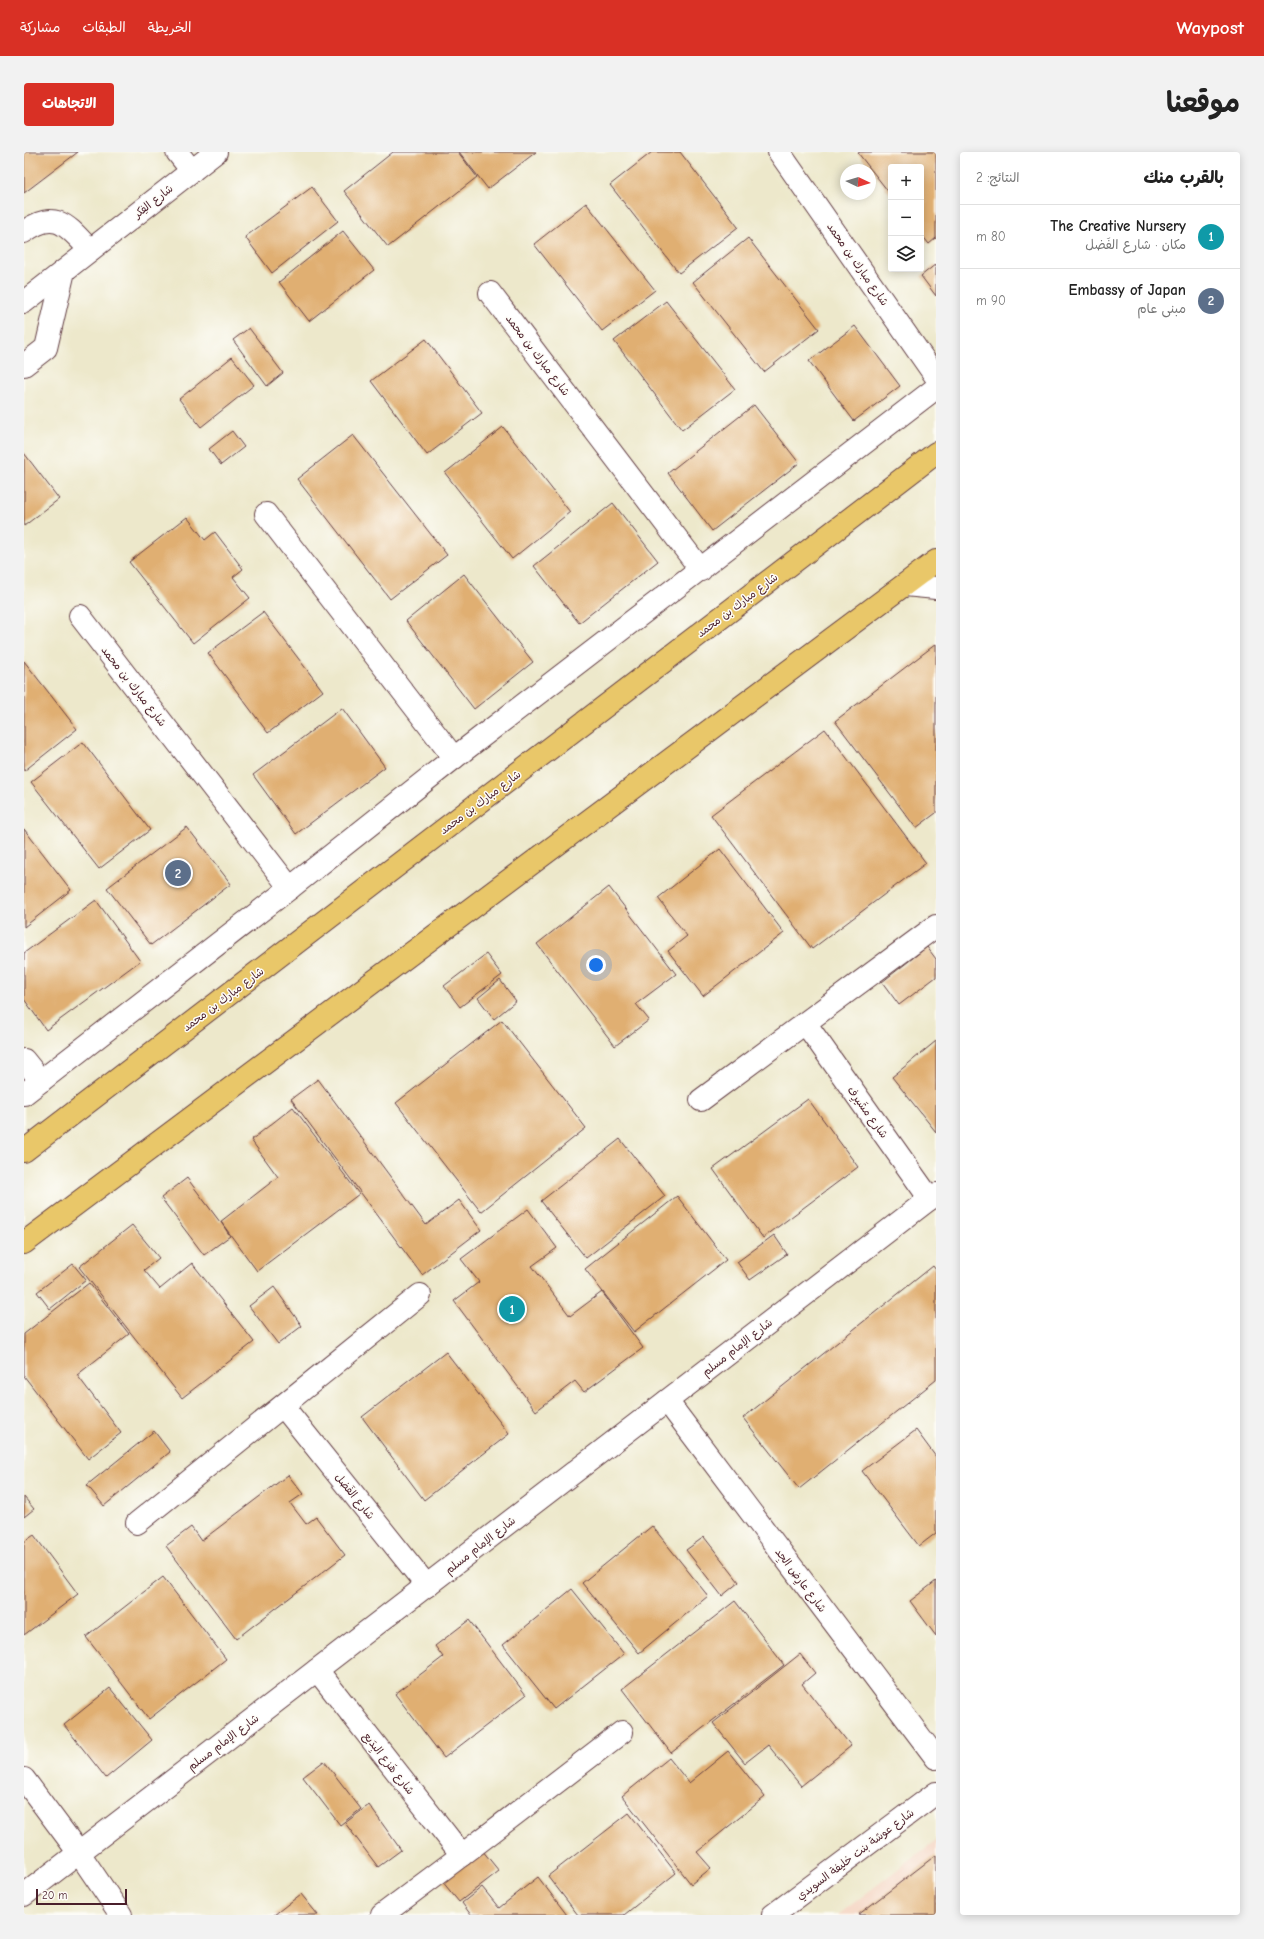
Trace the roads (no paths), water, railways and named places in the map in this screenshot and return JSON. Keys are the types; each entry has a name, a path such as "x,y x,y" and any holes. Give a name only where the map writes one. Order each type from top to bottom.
{"main road":[{"name":"شارع مبارك بن محمد","path":"24,1151 936,453"},
{"path":"24,1243 936,561"}],"street":[{"path":"177,152 192,171"},
{"name":"شارع الفِكر","path":"24,302 216,152"},
{"name":"شارع مبارك بن محمد","path":"779,152 936,377"},
{"path":"24,232 41,221 51,220 60,222 68,227 90,250"},
{"path":"24,365 46,348 64,272"},
{"name":"شارع مبارك بن محمد","path":"490,293 701,570"},
{"path":"24,1060 32,1088 290,888 454,758 701,570 936,388"},
{"path":"266,514 454,758"},
{"path":"904,585 936,588"},
{"name":"شارع مبارك بن محمد","path":"80,616 290,888"},
{"path":"701,1100 806,1024 936,926"},
{"name":"شارع مشَيرِف","path":"806,1024 933,1197"},
{"name":"شارع الإمام مسلم","path":"24,1895 933,1197"},
{"path":"137,1523 420,1295"},
{"name":"شارع عارِض الجِد","path":"667,1401 936,1758"},
{"name":"شارع الفَضل","path":"283,1406 427,1586"},
{"name":"شارع هَزع البِدَيع","path":"316,1670 462,1856"},
{"path":"382,1915 462,1856 622,1732"},
{"path":"24,1779 79,1853 121,1915"},
{"name":"شارع عوشة بنت خليفة السويدي","path":"773,1915 936,1793"}],"place":[{"name":"Embassy of Japan","path":"178,873"},
{"name":"The Creative Nursery","path":"512,1309"}]}
